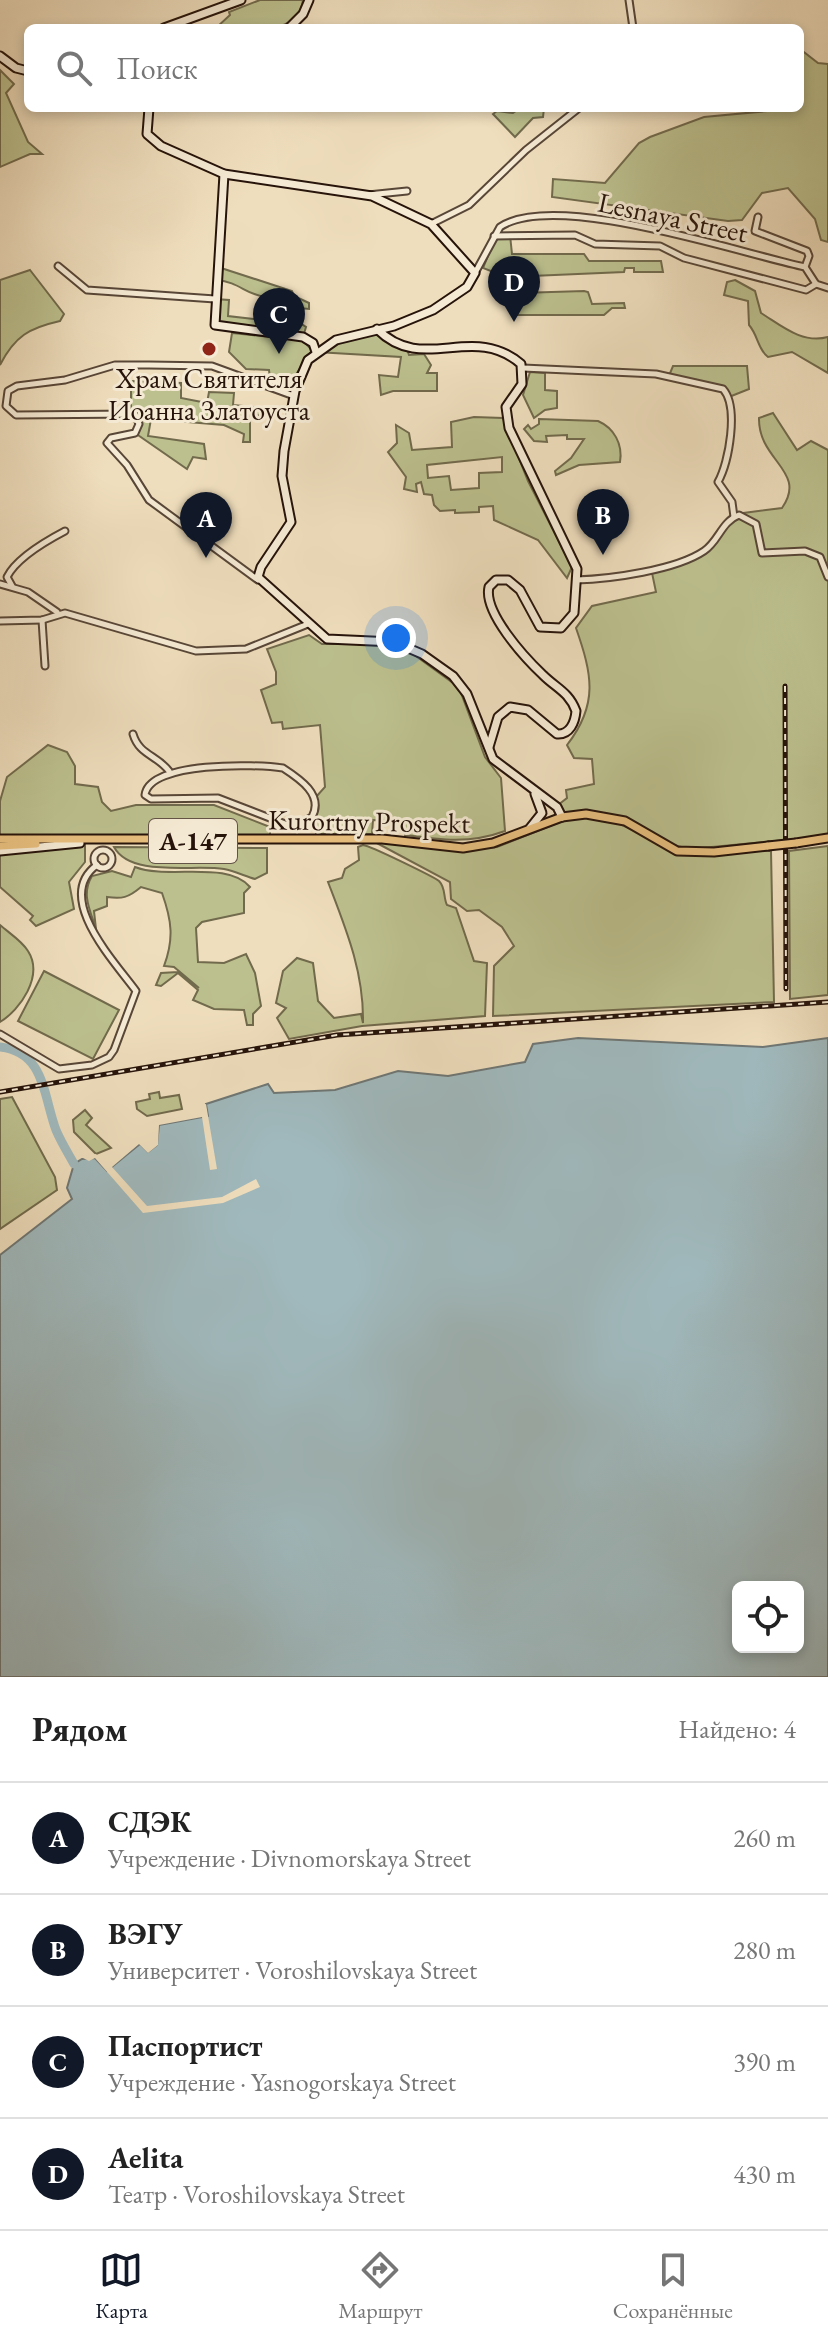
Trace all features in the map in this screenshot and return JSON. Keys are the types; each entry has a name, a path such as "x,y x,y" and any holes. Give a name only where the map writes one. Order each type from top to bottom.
{"main road":[{"name":"Kurortny Prospekt","path":"0,839 83,842 105,846 382,839 463,848 493,843 562,817 607,815 677,851 743,849 828,838"},
{"name":"Kurortny Prospekt","path":"0,848 83,842"}],"street":[{"path":"175,24 241,0"},
{"path":"293,24 303,14 309,0"},
{"path":"629,0 632,24"},
{"path":"0,56 24,70"},
{"path":"148,112 146,130 152,141 224,174 367,195 407,191"},
{"path":"431,224 469,205 526,150 574,112"},
{"path":"224,174 213,321 218,327 303,337 313,343 316,352"},
{"path":"367,195 431,224 475,273"},
{"name":"Lesnaya Street","path":"494,236 511,222 548,215 642,225 671,235 805,267"},
{"path":"758,217 755,231 763,237 807,251 805,267 816,284"},
{"name":"Lesnaya Street","path":"494,236 575,235 595,244 660,246 684,258 755,279 806,290 816,284 828,288"},
{"path":"260,581 261,567 291,522 282,476 294,396 302,370 316,352 336,340 394,326 433,310 467,287 494,236"},
{"path":"58,266 87,290 215,299"},
{"path":"377,329 389,339 423,351 475,345 498,347 523,368 656,374 680,382 718,387 727,392 730,446 718,482 732,502 734,517"},
{"path":"294,396 212,366 115,365 65,380 17,386 8,391 6,406 16,415 135,414 139,424 135,433 111,438 107,443 127,465 143,494 260,581 308,624 335,641 394,642 407,646 458,680 489,747 503,769 557,807 562,817"},
{"path":"478,723 484,727 510,707 523,707 552,732 562,735 572,726 576,711 567,693 531,663 490,609 489,587 502,578 513,583 535,623 553,630 561,628 574,613 574,560 557,522 532,482 506,419 509,401 522,384 523,368"},
{"path":"576,580 632,572 692,557 710,547 723,526 734,517 748,517 756,524 762,553 813,553 820,557 828,577"},
{"path":"12,586 7,577 11,570 34,549 65,531"},
{"path":"0,584 12,586 58,612 88,617 175,647 196,651 246,649 308,624"},
{"path":"0,621 42,620 58,612"},
{"path":"42,620 45,666"},
{"path":"489,747 496,720"},
{"path":"133,734 142,752 159,760 169,771"},
{"name":"Kurortny Prospekt","path":"286,770 310,789 315,810 300,825 287,828 218,798 146,797 145,788 169,771 286,770"},
{"path":"528,830 542,813 540,801 532,789"},
{"path":"287,828 290,841"},
{"path":"0,1034 59,1069 92,1065 109,1057 114,1050 136,991 88,923 82,884 86,872 97,865 105,867 110,864 111,855 105,846 96,854 97,865"}],"green space":[{"path":"260,0 303,0 299,12 285,24 220,24 230,15 229,12"},
{"path":"804,52 818,63 828,64 828,242 821,240 815,219 788,188 762,193 742,220 728,221 552,197 553,179 605,183 639,143 704,117 804,112"},
{"path":"0,70 14,84 6,93 28,142 42,154 30,154 0,167"},
{"path":"544,112 543,117 533,118 515,137 493,114"},
{"path":"510,235 512,254 584,254 589,261 661,261 663,272 634,272 634,268 625,268 624,272 506,277 483,268 496,236"},
{"path":"218,267 292,291 294,296 309,303 309,309 270,305 265,297 217,280"},
{"path":"30,270 64,314 60,321 40,327 17,340 0,365 0,280"},
{"path":"735,280 755,291 761,313 785,328 810,338 828,337 828,373 792,352 768,357 765,354 749,325 748,301 724,295 727,282"},
{"path":"588,292 592,304 624,303 625,308 612,308 604,315 517,315 520,293"},
{"path":"215,299 229,300 228,316 303,325 306,327 303,337 221,327 220,322 213,321"},
{"path":"377,329 406,346 409,355 424,354 431,365 427,373 437,373 437,391 393,391 381,395 379,375 398,377 401,357 316,352"},
{"path":"232,333 302,340 312,350 291,382 270,379 269,370 246,369 229,352"},
{"path":"673,366 747,366 749,389 729,397 726,392 668,378"},
{"path":"530,372 545,373 545,390 557,391 557,408 545,410 534,418 523,395"},
{"path":"131,381 181,383 181,398 207,403 209,392 234,393 233,405 262,408 263,414 250,418 250,442 243,442 244,434 224,425 151,419 148,436 204,444 206,459 193,457 187,469 135,433 139,427 137,416 142,413 140,408 131,408"},
{"path":"773,413 797,450 811,441 828,450 828,836 691,849 673,845 604,814 564,815 558,805 567,798 566,790 594,784 592,759 574,758 567,745 584,716 590,688 586,660 576,628 592,606 656,592 652,573 704,553 736,514 782,508 789,484 766,445 759,418"},
{"path":"474,417 503,418 528,481 572,567 567,578 538,540 494,520 493,506 479,507 479,512 440,511 434,505 432,495 424,494 421,482 416,484 417,492 404,489 406,477 388,452 397,443 396,425 409,433 412,450 452,447 451,422","holes":["502,457 502,472 479,473 479,488 451,490 449,476 428,478 427,465"]},
{"path":"539,419 598,421 616,437 620,462 579,465 556,475 555,471 571,458 584,439 567,439 567,435 546,436 547,442 534,441 524,429 528,425 531,429 539,424"},
{"path":"309,635 322,644 389,644 413,654 453,683 461,693 485,757 501,778 505,831 480,838 443,839 405,835 405,821 373,820 372,834 316,834 316,797 325,787 320,725 283,729 282,722 272,723 261,690 276,684 276,672 267,649"},
{"path":"48,745 67,752 75,766 75,784 98,787 102,802 111,811 136,805 214,805 270,827 270,839 137,839 85,835 85,862 69,882 74,909 36,926 30,920 33,916 0,887 0,801 7,777"},
{"path":"575,816 603,816 673,849 771,851 774,1002 493,1016 494,966 514,946 502,927 479,910 467,911 451,899 450,882 373,841 461,850 497,847"},
{"path":"363,845 439,881 447,905 456,908 474,961 487,963 485,1016 362,1026 289,1039 277,1018 286,1008 276,1003 283,971 297,958 313,963 318,1001 334,1018 361,1014 363,1023 357,968 328,882 342,878 345,869 359,860 358,847"},
{"path":"828,846 828,995 790,999 789,851"},
{"path":"114,847 267,848 267,873 255,879 224,869 148,866 122,857"},
{"path":"135,867 164,872 227,874 250,887 244,893 244,913 202,922 196,928 198,962 224,963 246,954 255,973 261,1006 253,1014 253,1025 247,1025 244,1010 214,1009 193,1000 198,990 178,973 161,986 156,985 161,973 178,972 199,988 174,967 164,966 170,930 162,893 141,887 125,897 107,897 107,906 94,911 96,929 87,896 92,876 112,871 131,877"},
{"path":"0,925 28,951 33,971 22,1001 0,1022"},
{"path":"44,971 119,1010 93,1059 18,1021"},
{"path":"159,1092 160,1098 179,1095 182,1109 147,1116 137,1109 136,1102 150,1099 149,1094"},
{"path":"12,1097 55,1177 57,1190 0,1229 0,1099"},
{"path":"85,1110 92,1118 86,1125 111,1148 96,1154 74,1132 73,1120"}],"water":[{"path":"578,1038 763,1047 828,1038 828,1677 0,1677 0,1255 72,1199 67,1188 74,1164 82,1159 95,1158 107,1171 140,1144 148,1152 157,1145 159,1125 208,1116 206,1104 268,1084 274,1093 335,1090 398,1071 448,1076 525,1062 533,1044"}],"pier":[{"path":"206,1104 217,1169 210,1170 202,1117 159,1125 158,1145 148,1153 139,1144 112,1167 147,1206 222,1197 256,1179 260,1187 223,1203 143,1213 95,1158 89,1161 79,1156 96,1154 107,1165 138,1140 148,1147 154,1143 157,1122 203,1113 202,1105"}],"waterway":[{"path":"0,1047 26,1057 34,1066 56,1130 74,1164"}],"railway":[{"path":"785,686 786,989"},
{"path":"0,1092 337,1035 828,1002"}],"place":[{"name":"Aelita","path":"514,322"},
{"name":"Храм Святителя Иоанна Златоуста","path":"209,349"},
{"name":"Паспортист","path":"279,354"},
{"name":"ВЭГУ","path":"603,555"},
{"name":"СДЭК","path":"206,558"}]}
